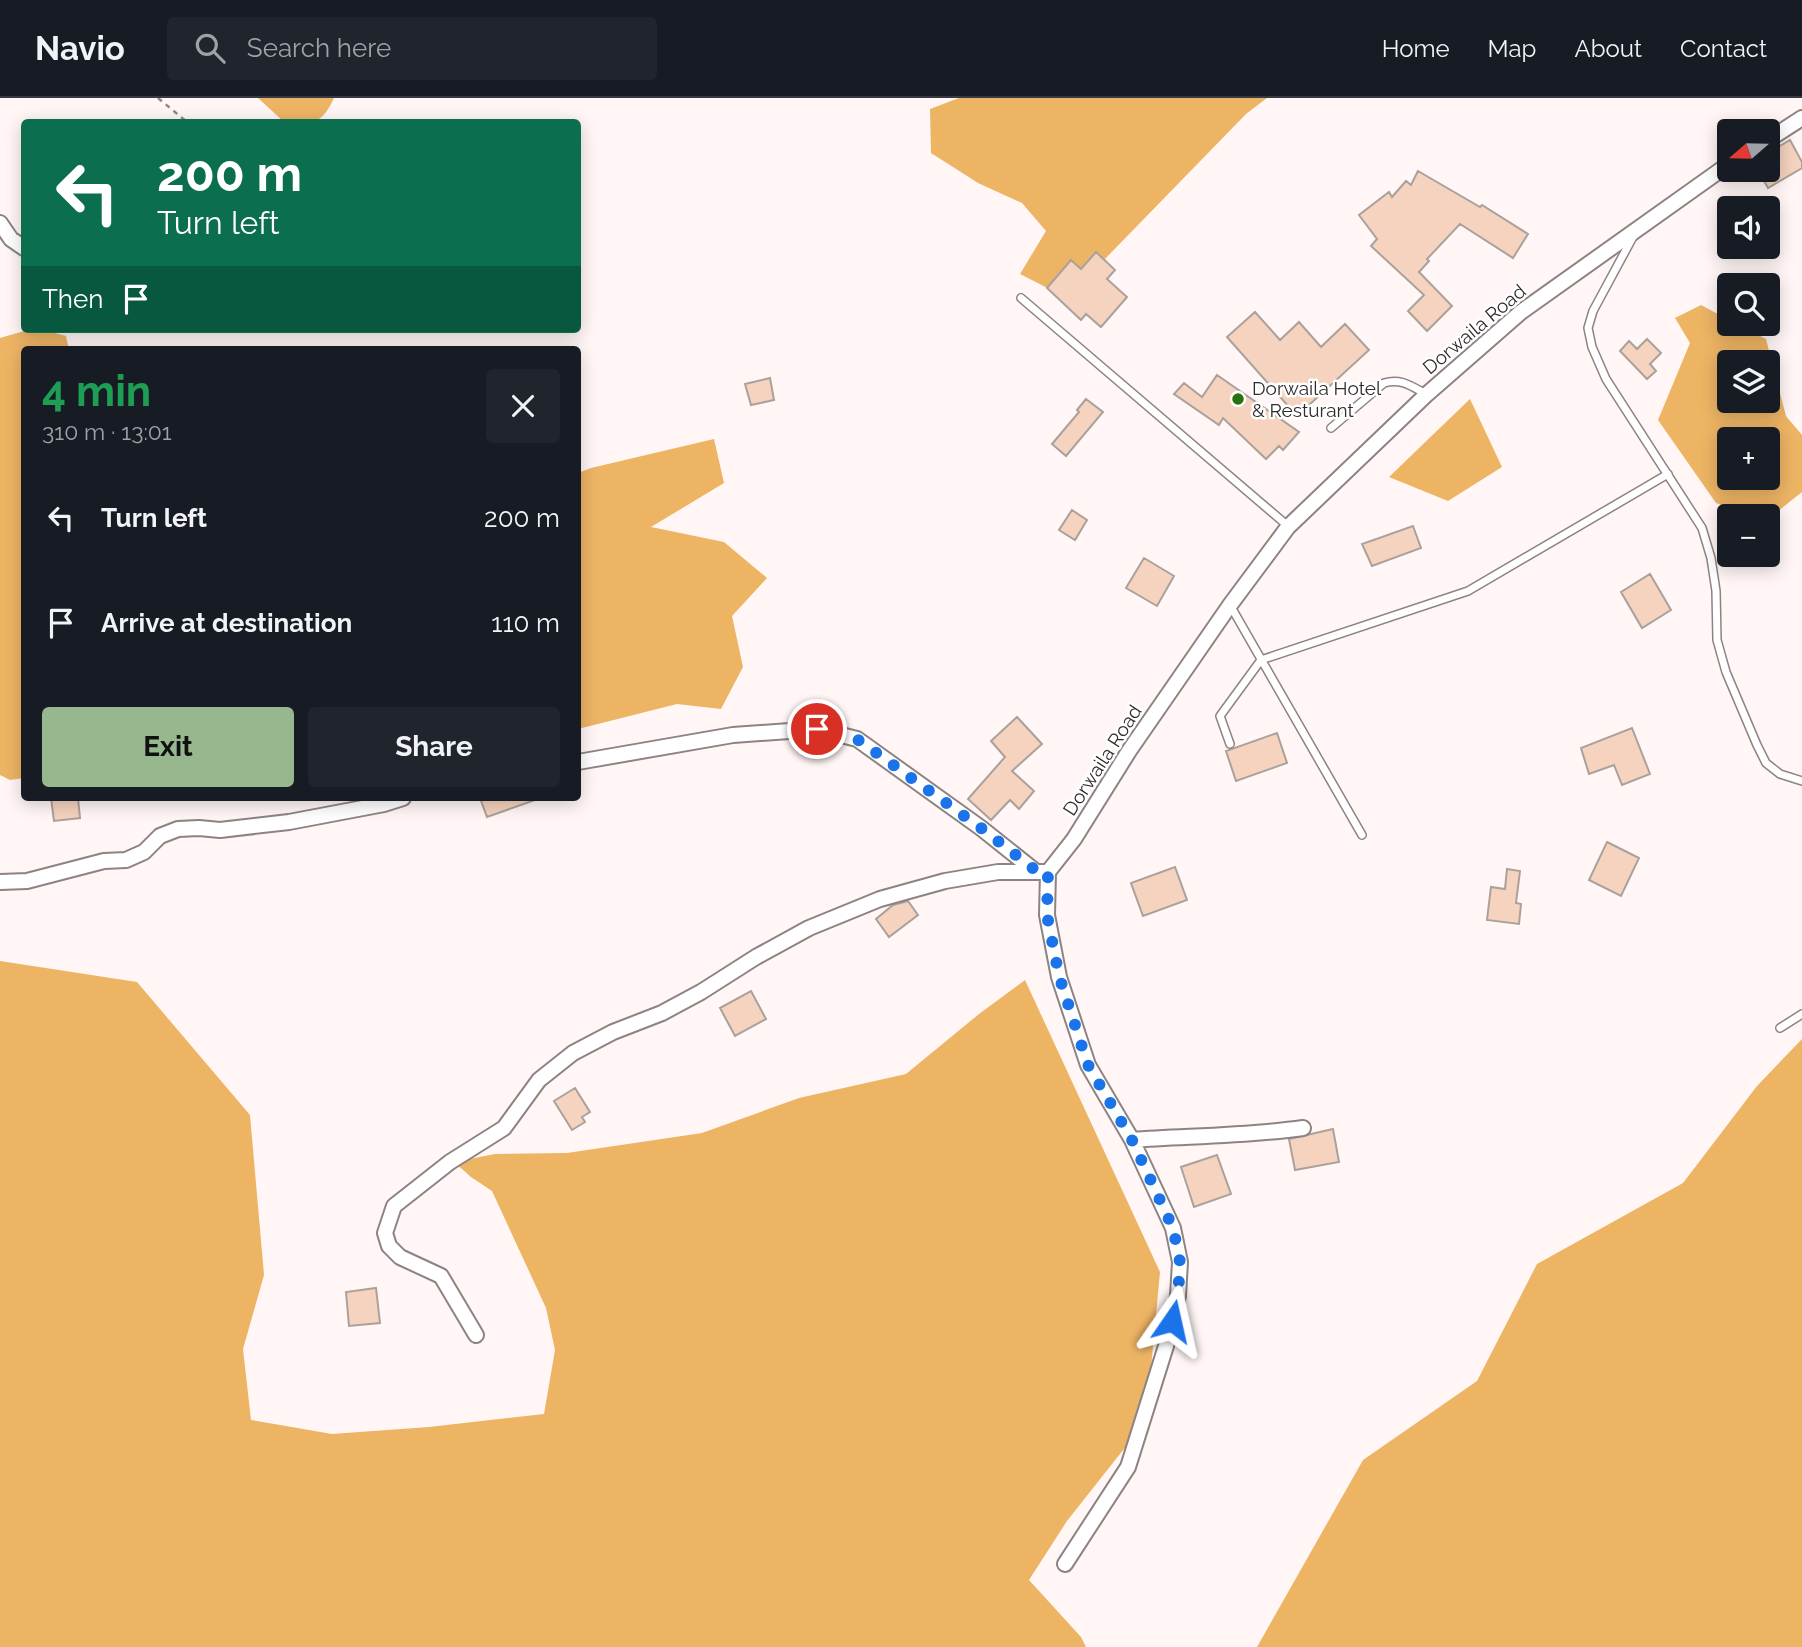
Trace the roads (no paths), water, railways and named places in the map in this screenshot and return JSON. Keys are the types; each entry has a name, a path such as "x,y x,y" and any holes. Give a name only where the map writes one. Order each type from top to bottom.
{"street":[{"path":"1780,132 1802,118"},
{"name":"Dorwaila Road","path":"1042,871 1074,839 1129,751 1230,604 1289,527 1426,395 1521,312 1717,173"},
{"path":"0,223 10,239 21,246"},
{"path":"581,761 733,735 817,729 837,733 857,739 1042,871 1059,976 1088,1065 1132,1140 1173,1228 1180,1262 1178,1296 1166,1346 1128,1467 1065,1564"},
{"path":"0,882 27,881 104,861 125,860 144,852 160,836 178,829 220,830 289,822 394,801"},
{"path":"476,1335 441,1276 400,1257 388,1246 385,1233 388,1219 394,1206 450,1162 504,1128 539,1080 573,1053 613,1032 662,1013 809,928 880,900 945,881 998,872 1042,871"},
{"path":"1132,1140 1270,1133 1303,1128"}],"lane":[{"path":"1636,232 1593,311 1588,328 1592,347 1606,379 1702,528 1711,558 1716,591 1717,640 1726,671 1757,745 1766,763 1780,774 1802,780"},
{"path":"1021,298 1289,527"},
{"path":"1331,428 1384,383 1394,380 1404,382 1426,395"},
{"path":"1230,744 1220,716 1261,660 1468,591 1668,474"},
{"path":"1230,604 1362,835"},
{"path":"1780,1028 1802,1014"}],"place":[{"name":"Dorwaila Hotel & Resturant","path":"1238,399"}]}
